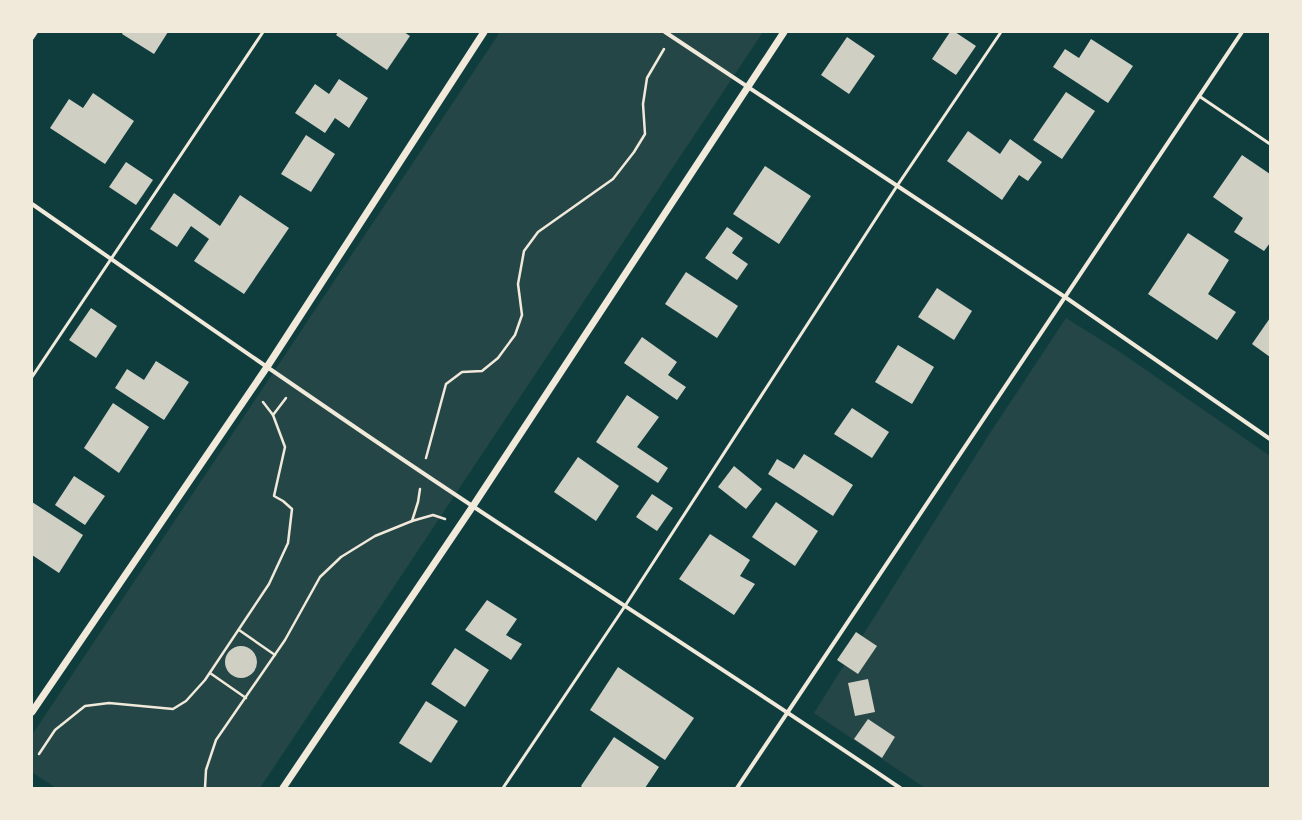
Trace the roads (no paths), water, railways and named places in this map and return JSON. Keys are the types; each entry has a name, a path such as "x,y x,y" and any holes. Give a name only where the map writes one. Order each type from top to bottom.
{"street":[{"path":"32,38 36,32"},
{"path":"32,712 267,367 484,32"},
{"path":"666,32 1065,297 1270,439"},
{"path":"283,788 461,525 784,32"},
{"path":"737,788 1242,32"},
{"path":"32,204 296,387 473,506 788,712 900,788"}],"lane":[{"path":"32,377 263,32"},
{"path":"503,788 626,606 897,186 1001,32"},
{"path":"1199,96 1270,144"}]}
